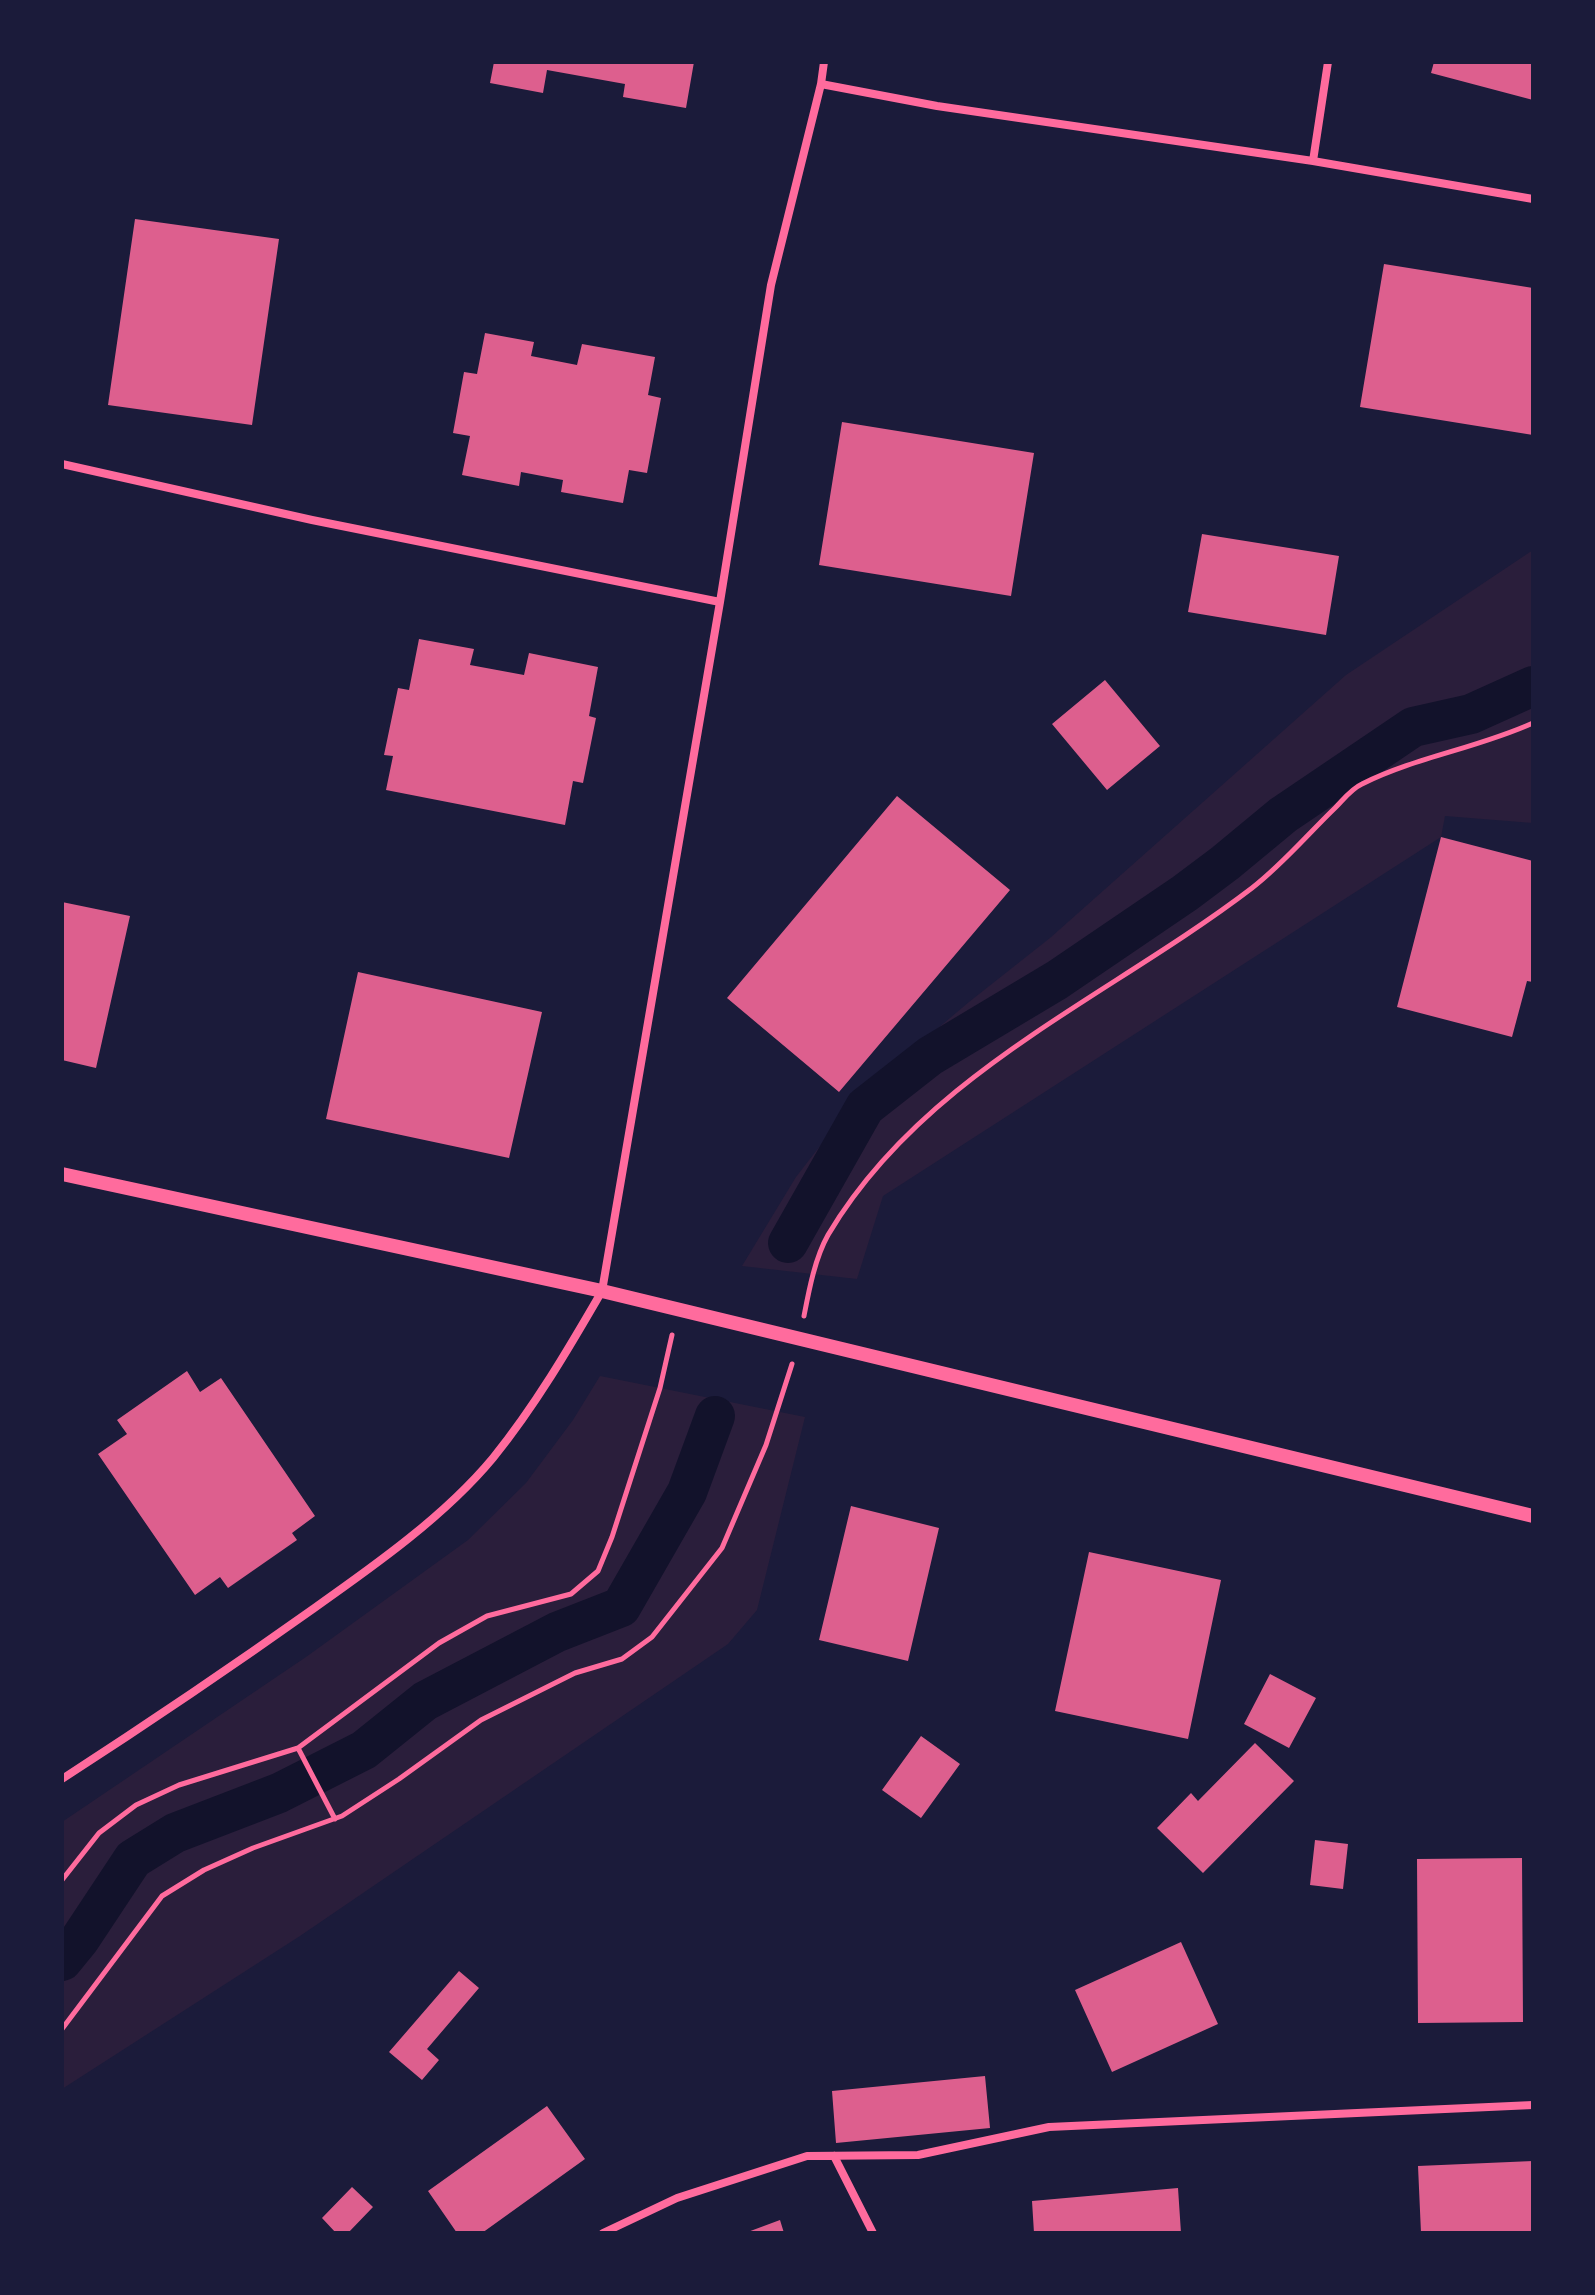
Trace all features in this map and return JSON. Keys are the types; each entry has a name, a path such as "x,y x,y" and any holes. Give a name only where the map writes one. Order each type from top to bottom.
{"street":[{"path":"62,1779 206,1685 429,1522 492,1459 561,1363 602,1291 771,285 824,62"},
{"path":"1313,161 1328,62"},
{"path":"821,84 937,106 1313,161 1533,199"},
{"path":"62,464 312,520 720,602"},
{"path":"62,1174 602,1291 1533,1516"},
{"path":"603,2233 677,2198 807,2156 918,2155 1049,2127 1533,2105"},
{"path":"834,2156 873,2233"}],"path":[{"path":"62,1880 99,1833 136,1805 179,1785 299,1751 439,1643 487,1616 571,1594 598,1571 660,1388 677,1309"},
{"path":"299,1751 335,1819"}],"shaded area":[{"path":"1533,550 1533,823 1445,816 1441,837 883,1196 857,1279 742,1266 796,1177 861,1093 1050,938 1346,675"},
{"path":"600,1376 805,1417 757,1610 728,1644 300,1936 62,2089 62,1822 306,1657 468,1540 526,1483 573,1420"}],"building":[{"path":"494,62 694,62 686,108 623,97 625,84 547,70 543,93 490,83"},
{"path":"1434,62 1533,62 1533,100 1431,73"},
{"path":"135,219 279,239 252,425 108,405"},
{"path":"1384,264 1533,288 1533,435 1360,407"},
{"path":"485,333 534,342 531,356 577,365 582,344 655,357 648,395 661,398 647,473 629,470 623,503 561,492 563,480 521,472 519,486 462,475 470,436 453,433 464,372 477,374"},
{"path":"842,422 1034,453 1011,596 819,565"},
{"path":"1202,534 1339,556 1326,635 1188,612"},
{"path":"419,639 474,649 470,665 524,675 529,653 598,667 589,716 596,718 583,783 573,781 565,825 386,790 393,756 384,755 398,688 409,690"},
{"path":"1105,680 1160,746 1107,790 1052,724"},
{"path":"897,796 1010,890 839,1092 727,998"},
{"path":"1441,837 1533,861 1533,982 1527,981 1512,1037 1397,1007"},
{"path":"62,902 130,916 96,1068 62,1060"},
{"path":"358,972 542,1012 509,1158 326,1119"},
{"path":"187,1371 200,1392 221,1378 315,1516 292,1533 297,1540 228,1588 220,1577 195,1595 98,1454 127,1434 117,1420"},
{"path":"851,1506 939,1528 908,1661 819,1640"},
{"path":"1089,1552 1221,1580 1188,1739 1055,1711"},
{"path":"1270,1674 1316,1698 1289,1748 1244,1724"},
{"path":"921,1736 960,1764 921,1818 882,1790"},
{"path":"1255,1743 1294,1781 1203,1873 1157,1828 1191,1793 1198,1801"},
{"path":"1315,1840 1348,1844 1343,1889 1310,1885"},
{"path":"1522,1858 1523,2022 1418,2023 1417,1859"},
{"path":"1181,1942 1218,2024 1112,2072 1075,1990"},
{"path":"459,1971 479,1988 427,2049 439,2060 422,2080 389,2052"},
{"path":"985,2076 990,2128 836,2143 832,2091"},
{"path":"547,2106 585,2159 482,2233 457,2233 428,2191"},
{"path":"1533,2161 1533,2233 1421,2233 1418,2166"},
{"path":"352,2187 373,2207 348,2233 336,2233 322,2218"},
{"path":"1178,2188 1181,2233 1034,2233 1032,2201"},
{"path":"780,2220 784,2233 745,2233"}],"waterway":[{"path":"788,1243 865,1107 930,1056 1057,980 1185,893 1283,815 1413,727 1471,714 1533,686"},
{"path":"62,1961 133,1859 175,1833 279,1793 364,1750 425,1701 557,1632 621,1607 687,1492 715,1416"}]}
